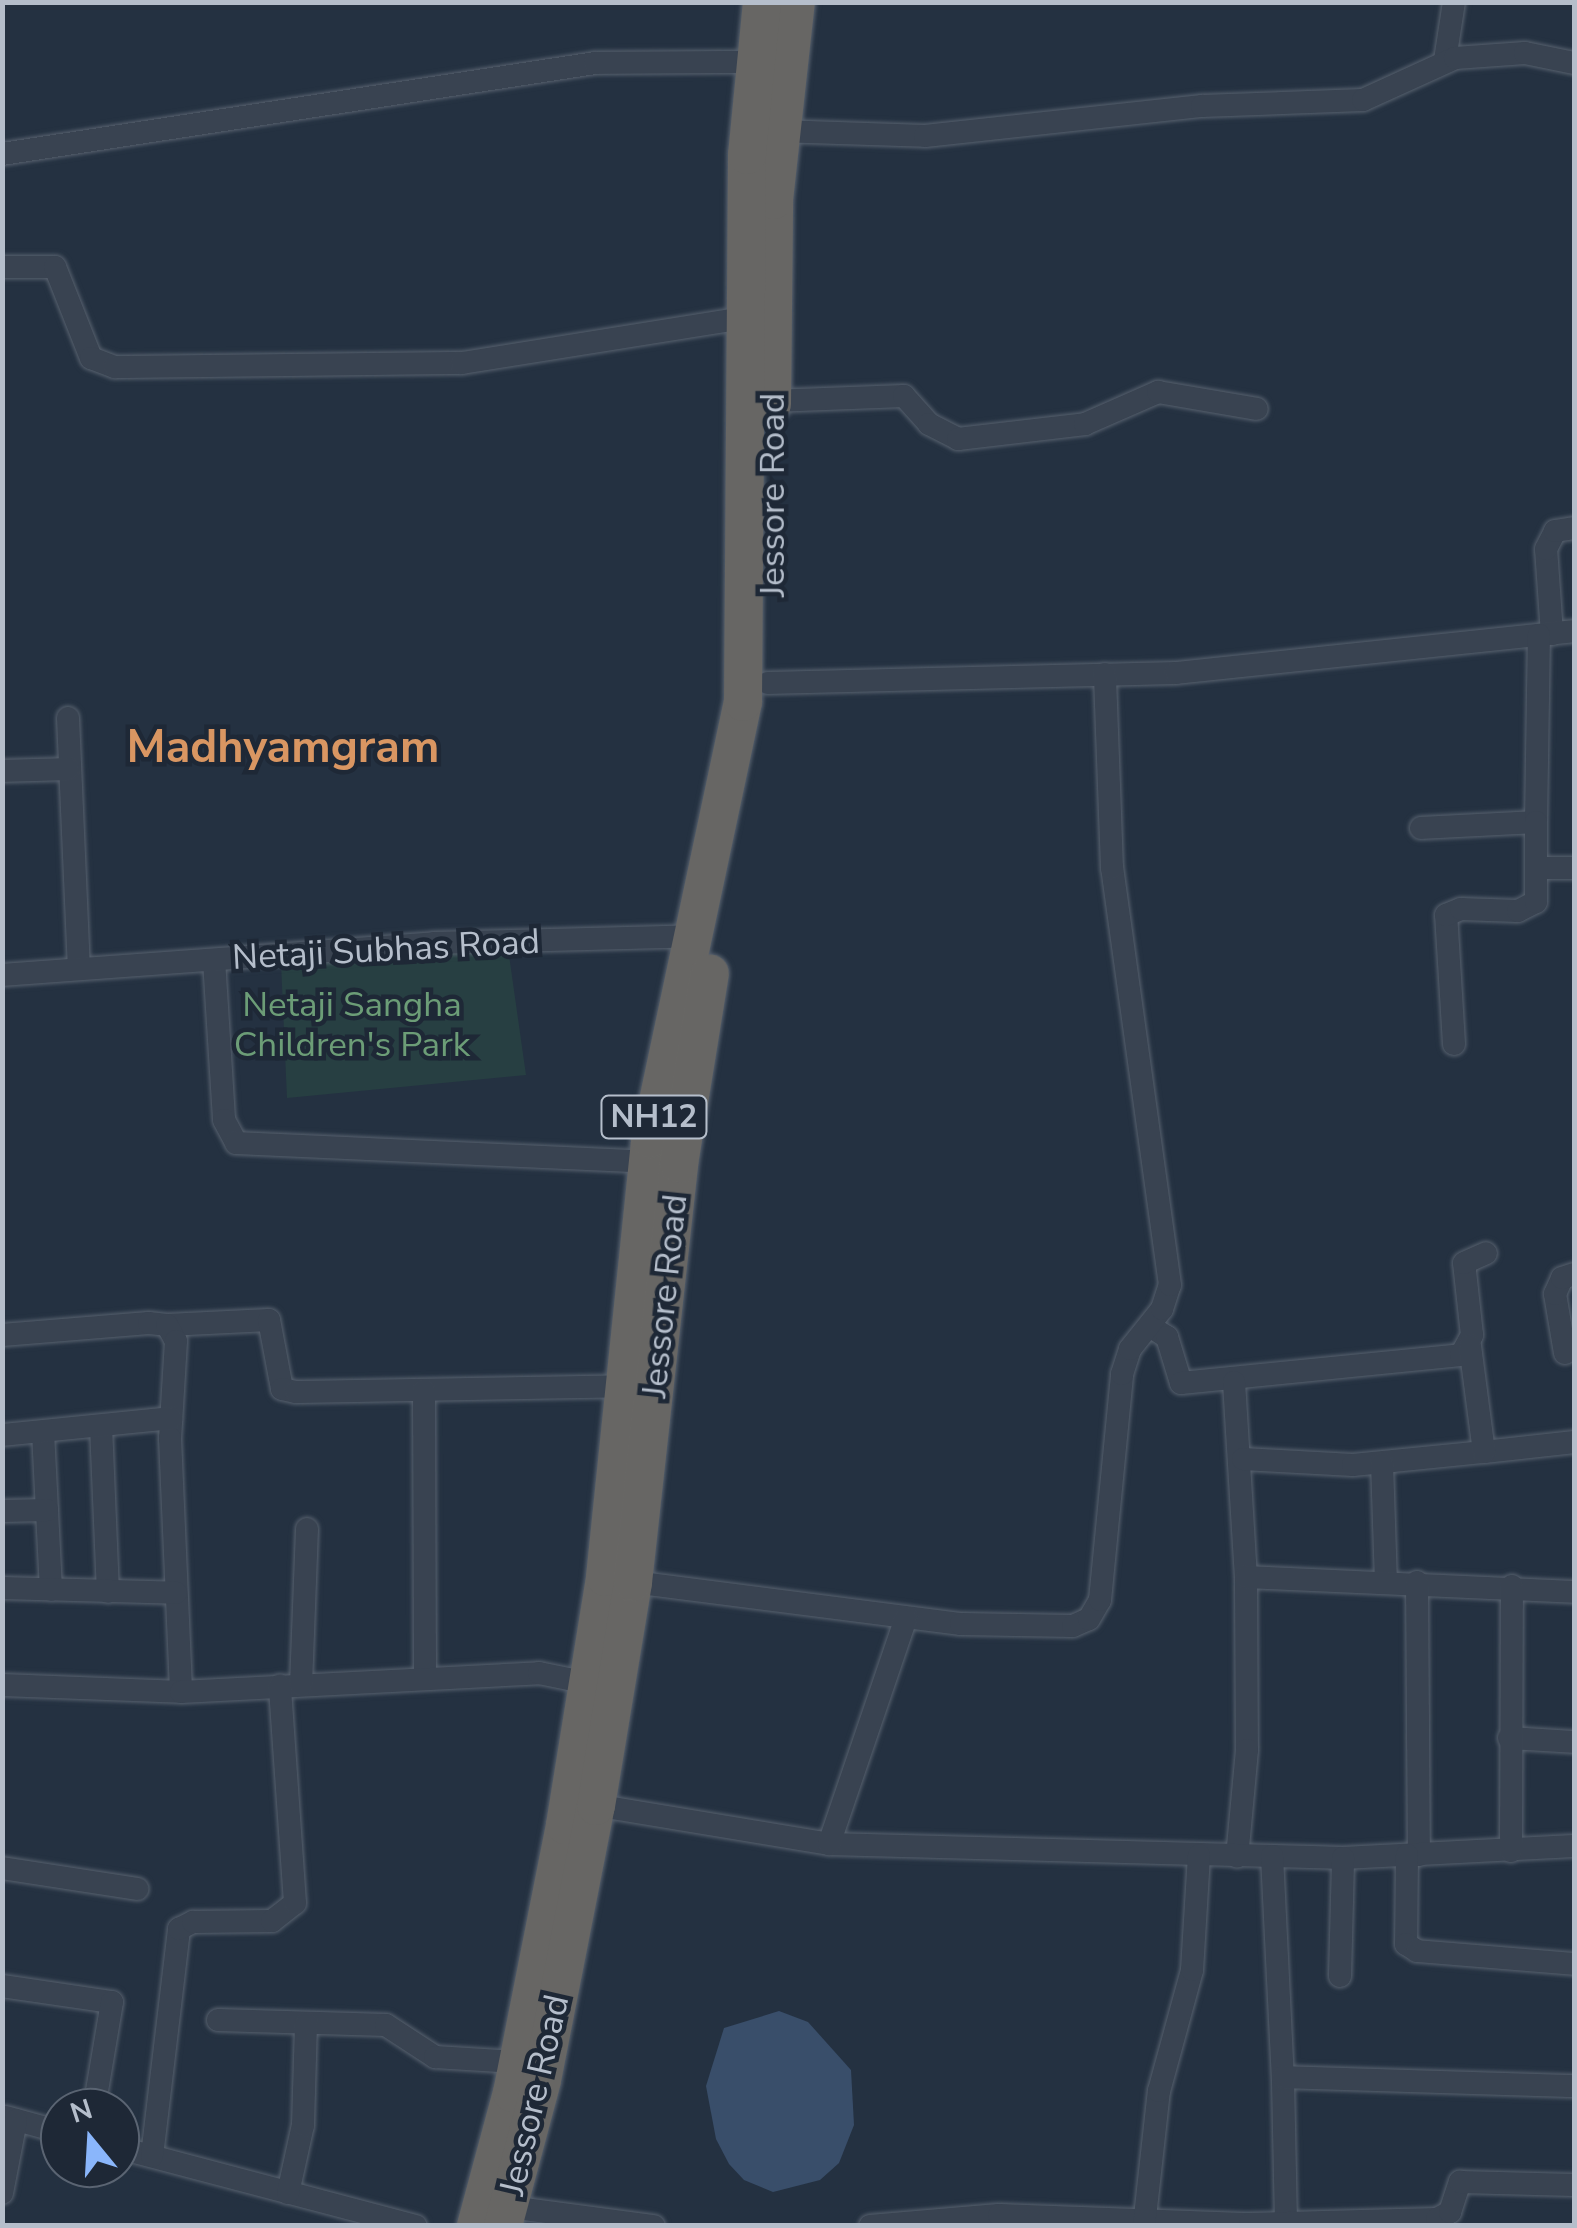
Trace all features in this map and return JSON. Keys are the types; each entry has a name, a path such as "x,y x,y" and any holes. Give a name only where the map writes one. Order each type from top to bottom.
{"highway":[{"name":"NH12","path":"476,2226 583,1803 588,1682 628,1386 648,1162 746,665 744,318 752,62 762,2"},
{"name":"Jessore Road","path":"506,2216 542,2080 583,1803 633,1582 694,1061 768,683 778,131 796,2"}],"street":[{"path":"1445,60 1454,2"},
{"path":"778,131 925,136 1202,106 1363,100 1445,60 1525,53 1574,64"},
{"path":"2,154 560,67 752,62"},
{"path":"2,266 55,267 92,358 115,367 462,363 744,318"},
{"path":"772,402 904,396 929,424 958,439 1086,424 1158,392 1257,408"},
{"path":"1454,1044 1446,915 1530,907 1555,634 1546,549 1556,531 1574,528"},
{"path":"768,683 1230,669 1555,634"},
{"path":"633,1582 906,1618 1056,1627 1089,1619 1100,1600 1122,1374 1130,1348 1150,1327 1170,1286 1168,1244 1112,868 1105,674"},
{"path":"68,718 80,966"},
{"path":"2,770 68,770"},
{"path":"1420,828 1536,822"},
{"path":"1536,868 1574,868"},
{"name":"Netaji Subhas Road","path":"2,975 80,966 434,943 693,936"},
{"path":"214,960 224,1120 236,1143 648,1162"},
{"path":"1484,1452 1462,1272 1471,1255 1486,1253"},
{"path":"1565,1353 1554,1294 1562,1278 1574,1274"},
{"path":"2,1334 268,1320 282,1389 628,1386"},
{"path":"167,1326 176,1341 171,1418 181,1692"},
{"path":"1150,1327 1167,1337 1173,1373 1182,1383 1234,1382 1451,1356 1470,1346"},
{"path":"1234,1382 1243,1459 1246,1577 1247,1750 1237,1857"},
{"path":"424,1390 425,1678"},
{"path":"2,1434 171,1418"},
{"path":"101,1426 108,1592"},
{"path":"42,1432 51,1590"},
{"path":"1243,1459 1382,1463 1574,1442"},
{"path":"1382,1463 1386,1582"},
{"path":"2,1511 46,1510"},
{"path":"152,2156 179,1928 193,1922 272,1922 296,1904 290,1685 307,1529"},
{"path":"1246,1577 1512,1586 1574,1592"},
{"path":"1417,1582 1413,1855 1406,1944 1416,1951 1574,1964"},
{"path":"1511,1851 1512,1586"},
{"path":"2,1588 176,1593"},
{"path":"830,1844 906,1618"},
{"path":"2,1685 181,1692 539,1673 588,1682"},
{"path":"1509,1738 1574,1742"},
{"path":"583,1803 830,1844 1343,1858 1574,1846"},
{"path":"1144,2224 1159,2091 1192,1970 1199,1856"},
{"path":"1272,1856 1286,2224"},
{"path":"1340,1976 1343,1858"},
{"path":"2,1868 137,1889"},
{"path":"2,1986 112,2002 97,2088"},
{"path":"218,2020 386,2026 435,2057 516,2062"},
{"path":"288,2193 303,2126 306,2023"},
{"path":"1283,2077 1574,2086"},
{"path":"2,2193 9,2118 40,2127"},
{"path":"140,2153 416,2226"},
{"path":"870,2226 999,2220 1408,2223 1450,2219 1460,2182 1574,2185"},
{"path":"506,2216 654,2226"}],"green space":[{"name":"Netaji Sangha Children's Park","path":"508,948 526,1075 287,1098 281,963"}],"water":[{"path":"779,2011 808,2022 851,2070 854,2125 839,2163 820,2180 773,2192 744,2180 729,2164 716,2139 706,2086 724,2028"}],"district":[{"name":"Madhyamgram","path":"283,748"}]}
